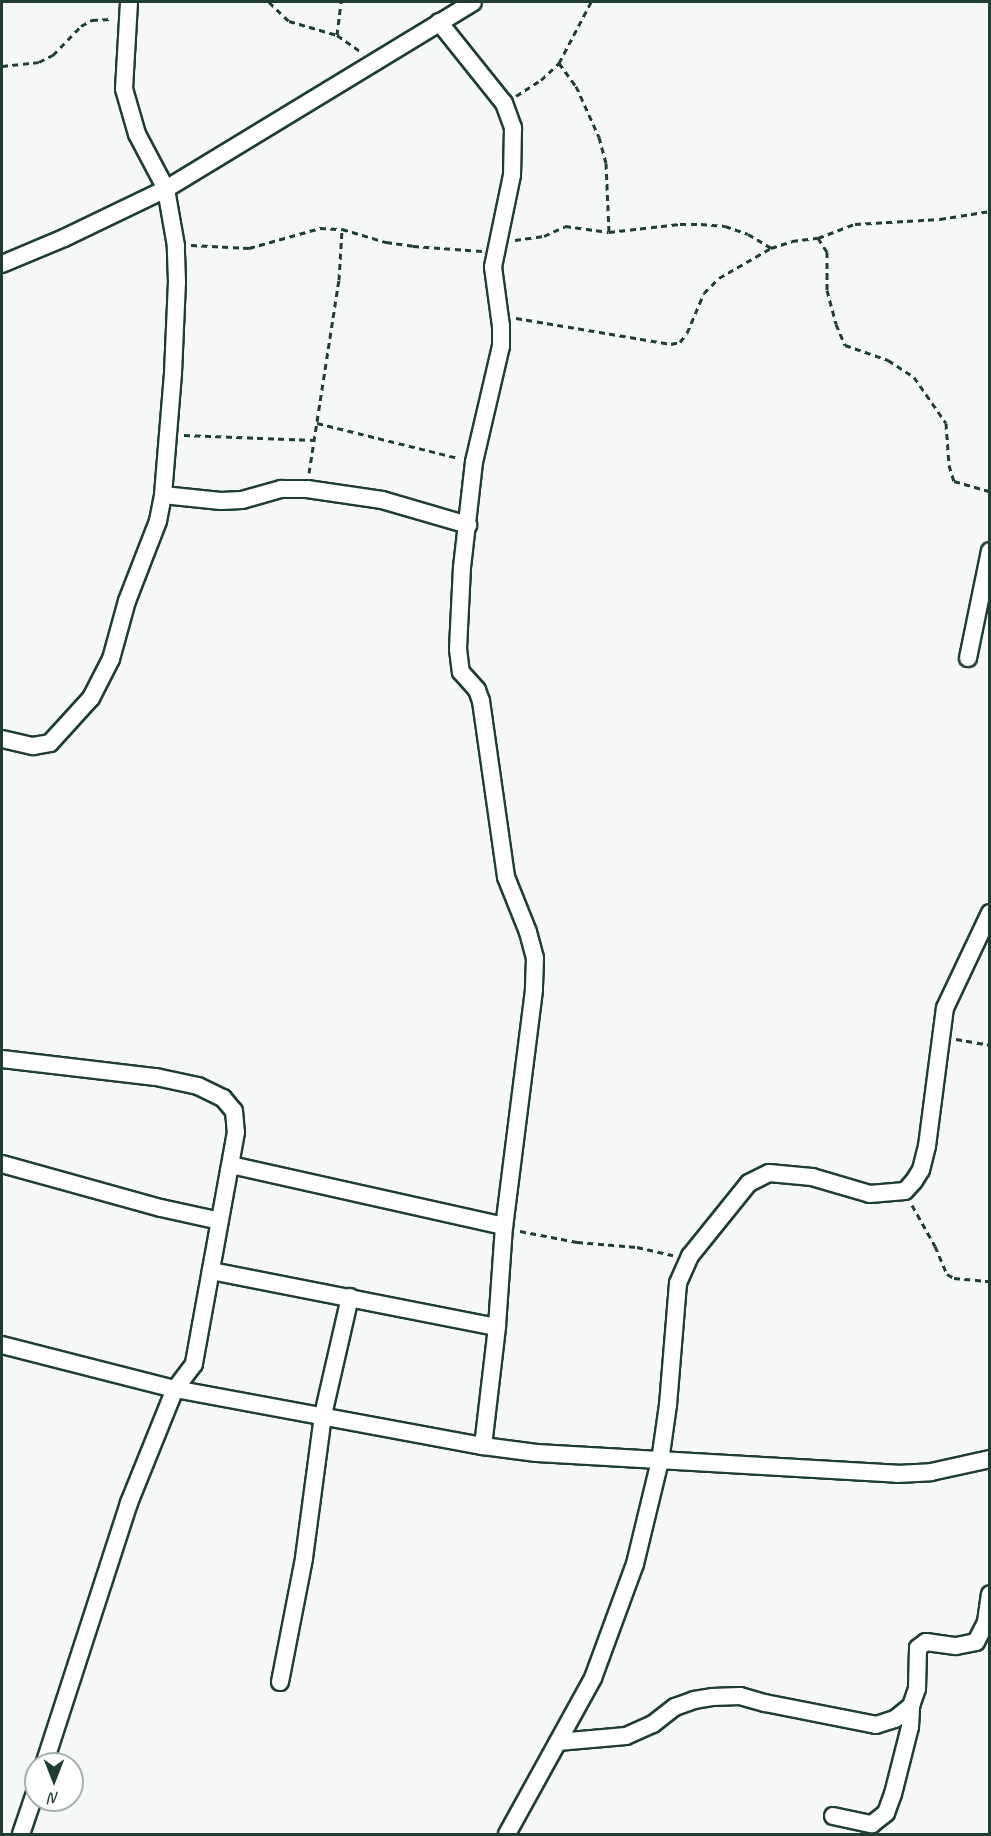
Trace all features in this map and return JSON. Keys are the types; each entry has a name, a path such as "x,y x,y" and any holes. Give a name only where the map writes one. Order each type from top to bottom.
{"street":[{"path":"2,739 33,746 51,743 91,698 102,681 111,659 127,601 158,522 163,495 166,435 173,373 177,282 176,246 166,189 148,159 129,112 124,89 129,2"},
{"path":"2,264 64,238 166,189 473,2"},
{"path":"439,22 504,103 513,128 513,155 507,200 496,248 494,283 500,315 501,346 497,373 474,462 462,567 459,662 461,672 477,690 481,701 506,877 528,932 535,958 528,1047 504,1226 497,1327 483,1446"},
{"path":"163,495 232,501 280,489 307,489 382,500 468,525"},
{"path":"968,658 990,550"},
{"path":"507,1834 593,1678 622,1605 635,1563 660,1461 668,1405 678,1283 690,1256 749,1183 769,1173 812,1176 870,1194 905,1191 921,1170 927,1146 939,1037 945,1008 990,913"},
{"path":"2,1059 156,1077 198,1086 223,1098 234,1111 236,1131 194,1365 188,1376 175,1389 129,1503 48,1752"},
{"path":"2,1164 161,1208 220,1221"},
{"path":"231,1165 504,1226"},
{"path":"211,1271 497,1327"},
{"path":"280,1683 304,1558 323,1415 350,1297"},
{"path":"2,1345 175,1389 483,1446 584,1457 897,1474 931,1472 990,1459"},
{"path":"833,1816 872,1824 886,1813 910,1727 910,1707 917,1689 918,1648 926,1642 956,1646 976,1642 986,1622 990,1594"},
{"path":"558,1742 626,1736 653,1724 675,1707 712,1697 740,1696 876,1725 895,1719 910,1707"},
{"path":"21,1834 28,1812"}],"path":[{"path":"269,2 289,21 337,35 374,63"},
{"path":"337,35 341,2"},
{"path":"504,103 541,80 560,63 591,2"},
{"path":"2,66 39,62 53,55 81,26 92,20 128,21"},
{"path":"560,63 576,86 599,137 606,163 609,232"},
{"path":"500,315 661,343 680,342 687,333 704,294 719,278 771,248 792,241 818,238 855,224 940,219 990,211"},
{"path":"176,246 216,245 249,248 320,228 342,229 412,246 496,248 544,236 565,226 609,232 680,224 725,226 748,234 771,248"},
{"path":"307,489 339,280 342,229"},
{"path":"818,238 826,252 827,290 836,324 845,345 888,360 914,376 946,423 954,481 990,491"},
{"path":"317,423 474,462"},
{"path":"166,435 315,440"},
{"path":"939,1037 990,1045"},
{"path":"905,1191 935,1246 947,1274 954,1278 990,1281"},
{"path":"504,1226 577,1242 637,1247 673,1255 690,1256"}]}
